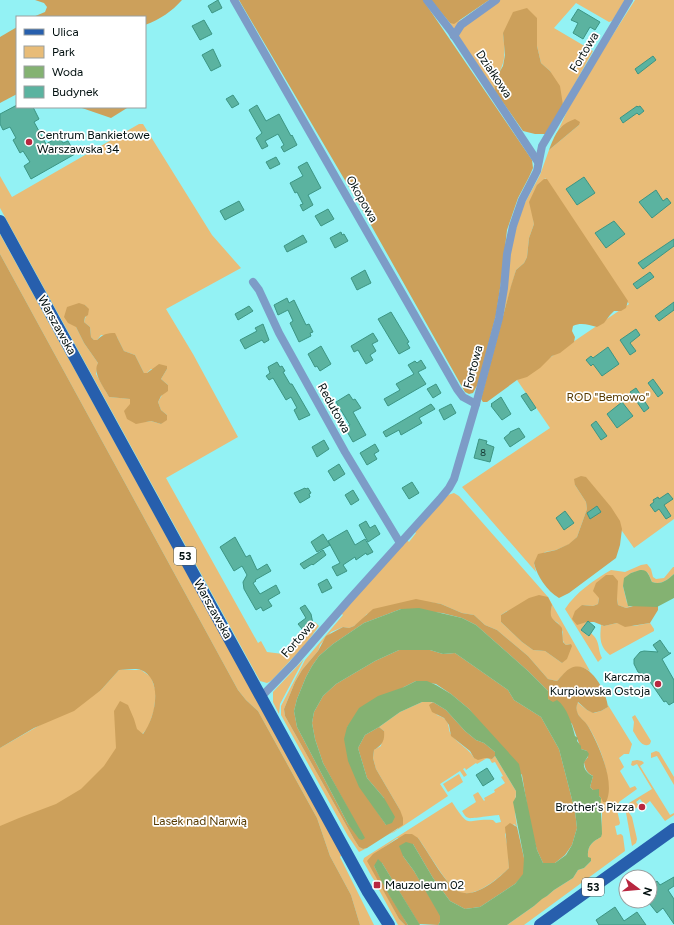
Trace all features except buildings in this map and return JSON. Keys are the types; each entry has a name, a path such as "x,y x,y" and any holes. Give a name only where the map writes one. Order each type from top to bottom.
{"main road":[{"name":"Warszawska","path":"0,221 262,696 368,892 389,925"},
{"name":"53","path":"540,925 674,830"},
{"name":"Warszawska","path":"368,892 382,925"}],"street":[{"name":"Okopowa","path":"234,0 457,389 463,397 476,404"},
{"name":"Działkowa","path":"427,0 454,36 538,162"},
{"path":"454,36 461,25 496,0"},
{"name":"Fortowa","path":"262,696 293,664 446,492 454,479 476,404 502,301 507,254 513,226 522,200 534,179 542,146 629,0"},
{"name":"Redutowa","path":"253,282 259,290 279,333 338,439 400,543"}],"green space":[{"path":"35,0 182,0 165,15 146,25 146,16 35,16 45,12 47,7 44,3"},
{"path":"239,0 423,0 532,160 533,168 518,198 507,230 496,315 478,384 473,393 469,394 465,392 363,211"},
{"path":"431,0 489,0 454,24 450,23"},
{"path":"489,0 625,0 612,21 609,22 576,3 554,28 593,51 563,105 550,71 541,63 537,46 537,18 503,33 504,58 495,80 495,91 450,23 462,20"},
{"name":"ROD \"Bemowo\"","path":"635,0 674,0 674,519 634,548 584,477 575,485 586,502 587,509 577,537 570,544 556,550 545,552 534,563 536,572 462,487 550,428 517,380 629,304 545,178 533,216 534,224 529,238 527,257 524,263 516,270 502,319 509,257 520,212 540,175 549,150 579,125 561,127 554,139 584,80"},
{"path":"527,8 537,18 537,46 541,63 550,71 560,86 563,105 546,134 535,134 523,131 495,91 494,81 503,66 505,55 503,33 513,12"},
{"path":"16,28 16,95 0,103 0,37"},
{"path":"82,108 127,108 111,118"},
{"path":"575,119 580,122 579,125 549,150 555,135 561,127 569,121"},
{"path":"139,124 143,124 212,235 241,268 166,309 193,354 238,437 166,478 258,643 261,641 267,652 283,654 315,622 319,626 305,645 271,681 267,683 260,681 0,208 0,176 12,197","holes":["85,305 88,309 84,322 90,327 91,337 94,340 97,340 101,335 117,337 124,351 135,355 144,373 147,373 151,369 167,369 161,379 168,385 158,402 161,410 167,415 161,424 151,421 145,422 130,404 131,399 109,397 96,374 98,363 84,343 76,327"]},
{"path":"544,179 547,179 628,301 626,308 621,311 614,311 604,323 597,327 582,324 573,326 572,331 575,337 574,342 560,353 552,356 540,368 527,377 517,380 487,402 483,402 481,399 511,286 516,270 524,263 527,257 529,238 534,224 529,202 537,185"},
{"path":"0,234 342,855 340,857 374,925 360,925 351,895 330,856 317,818 258,711 238,690 0,254"},
{"name":"Lasek nad Narwią","path":"0,254 238,690 258,711 317,818 330,856 351,895 360,925 0,925 0,826 56,804 81,789 104,766 116,748 114,711 120,701 128,705 137,729 143,734 154,710 155,690 153,682 148,675 141,670 119,670 101,690 74,711 34,728 0,748"},
{"path":"79,303 85,305 89,309 88,315 85,317 84,322 90,327 91,337 94,340 97,340 105,334 115,333 124,351 135,355 144,373 147,373 159,364 167,366 167,369 161,379 168,385 168,391 161,396 158,402 161,410 167,415 167,420 161,424 151,421 136,424 127,419 124,411 130,404 130,399 109,397 96,371 98,363 84,343 76,327 68,323 64,317 67,307"},
{"path":"581,476 586,477 611,507 620,521 622,529 620,545 616,558 569,593 559,598 543,583 537,573 534,563 538,554 556,550 569,544 577,537 587,509 586,502 575,485 574,479"},
{"path":"454,493 459,496 548,597 590,671 584,668 575,667 557,681 548,679 528,656 497,630 485,625 474,615 462,613 441,604 428,602 367,614 354,626 349,628 343,627 331,632 302,670 295,682 284,709 285,716 354,839 359,847 363,849 367,848 359,852 348,836 281,715 281,706 305,660 343,615 341,613 407,540 409,542 416,533 414,531 448,495","holes":["552,605 550,618 558,623 563,632 562,638 566,645 571,644 562,663 545,651 533,650 522,642 501,622 501,615 507,611"]},
{"path":"647,564 651,569 653,577 656,579 664,578 673,567 674,574 667,580 656,583 652,582 648,573 642,570 631,573 623,586 627,603 631,606 626,608 618,605 617,599 599,598 598,604 593,606 582,605 577,624 587,622 581,630 588,636 591,633 598,642 602,658 598,662 565,609 574,597 592,582 611,570 625,572"},
{"path":"606,575 613,575 618,581 618,605 626,608 658,599 658,610 650,623 625,627 617,623 604,626 594,622 587,622 577,625 572,619 575,611 582,605 593,606 598,604 599,598 593,591 596,583"},
{"path":"539,595 548,597 552,605 551,617 562,628 563,642 566,645 571,644 572,646 567,659 562,663 545,651 533,650 522,642 501,622 501,615 529,598"},
{"path":"416,599 441,604 462,613 474,615 485,625 497,630 528,656 548,679 557,681 569,669 578,667 585,668 591,673 601,686 608,707 593,713 578,702 577,712 588,726 601,753 609,784 609,794 606,802 603,802 590,787 593,776 589,774 584,762 588,757 587,751 581,749 572,724 548,699 548,691 528,671 476,625 462,618 442,613 401,609 364,623 333,644 319,656 306,677 294,711 297,727 348,824 364,838 323,763 315,739 312,723 314,712 323,696 336,684 375,661 399,650 430,650 443,654 455,653 508,690 514,700 541,717 559,749 575,811 577,828 572,845 565,855 555,863 543,863 537,850 531,829 522,775 469,709 436,684 416,681 404,687 347,727 372,804 386,825 384,798 367,778 358,748 365,735 379,727 384,731 383,740 374,750 373,758 376,769 400,810 403,818 403,825 367,848 363,849 359,847 354,839 285,716 284,709 295,682 302,670 318,651 326,636 343,627 349,628 354,626 373,609"},
{"path":"617,623 634,626 650,623 654,631 610,655 606,652 602,645 601,625 604,626"},
{"path":"304,659 280,704 279,714 273,702 273,692"},
{"path":"119,670 141,670 151,677 156,692 154,710 148,728 93,785 0,841 0,748 101,690"},
{"path":"422,702 433,702 431,703 437,715 446,720 451,734 470,752 474,758 487,758 466,770 465,768 463,769 467,775 464,777 460,771 440,784 448,796 394,832 387,835 398,829 400,810 376,769 373,758 374,750 381,746 384,731 379,727 400,712"},
{"path":"433,702 446,710 465,731 476,740 484,743 495,752 495,756 492,759 485,758 478,760 474,758 470,751 451,736 449,725 444,718 432,712 429,705"},
{"path":"577,702 587,710 594,713 608,707 608,705 632,744 629,754 624,754 619,758 624,767 620,771 630,788 635,786 637,789 619,802 617,810 620,823 619,825 615,826 617,835 621,834 623,836 625,851 524,925 507,925 534,906 542,898 573,878 578,870 584,868 591,861 588,857 589,847 601,837 602,813 600,802 606,780 605,764 594,736 576,710"},
{"path":"635,715 651,741 650,744 642,744 633,731 634,722 632,717"},
{"path":"656,751 659,752 674,777 674,785 657,756 651,758 651,753"},
{"path":"495,756 516,791 515,813 517,827 514,824 505,834 508,849 509,868 493,882 479,890 472,893 459,892 443,875 418,838 397,838 368,861 399,919 405,925 398,925 378,888 379,887 363,861 364,858 452,802 462,817 466,820 493,820 496,823 501,822 499,815 468,818 462,811 476,802 473,795 478,792 484,801 484,798 495,792 494,790 505,783 501,777 503,776 495,762 492,763 489,758 492,759"},
{"path":"637,760 644,763 640,766 670,815 674,813 674,815 665,821 650,801 645,805 640,799 636,802 639,806 632,811 628,807 629,803 652,789 637,764 633,766 631,765 632,761"},
{"path":"459,774 463,782 448,792 443,784"},
{"path":"625,807 632,817 637,839 636,843 632,846"},
{"path":"510,823 517,827 524,858 524,874 515,884 480,907 465,909 450,901 433,878 413,844 403,856 414,871 441,916 438,925 419,924 382,863 374,866 408,925 405,925 399,919 367,861 373,854 405,834 412,834 418,838 444,877 455,889 466,893 473,892 480,890 493,882 509,868 505,827"}],"water":[{"path":"640,570 647,572 652,582 656,583 664,581 674,574 674,598 657,607 628,606 623,586 624,578 631,573"},
{"path":"419,608 462,618 476,625 528,671 548,691 548,699 553,702 557,700 561,703 569,716 581,749 587,751 589,754 584,762 584,767 589,774 593,776 590,787 593,790 599,789 599,796 601,798 602,834 601,837 589,847 588,857 591,858 591,861 584,868 578,870 573,878 554,890 507,925 438,925 440,922 440,916 414,871 403,856 399,846 406,842 413,844 433,878 450,901 465,909 480,907 515,884 523,874 524,858 513,802 516,797 516,791 495,756 495,752 484,743 476,740 465,731 446,710 433,702 422,702 400,712 365,735 358,748 367,778 384,798 395,817 392,823 386,825 359,787 348,761 344,739 347,727 359,708 378,696 416,681 427,681 436,685 451,694 469,709 519,764 537,850 543,863 555,863 566,855 572,845 577,828 575,811 559,749 541,717 514,700 508,690 455,653 443,654 430,650 399,650 375,661 336,684 323,696 314,712 312,723 315,739 323,763 365,838 362,840 359,839 348,824 297,727 294,711 297,699 306,677 319,656 333,644 364,623 401,609"},
{"path":"378,859 382,863 420,925 408,925 399,911 374,866"}],"place":[{"name":"Centrum Bankietowe Warszawska 34","path":"29,142"},
{"name":"Karczma Kurpiowska Ostoja","path":"658,684"},
{"name":"Brother's Pizza","path":"642,807"},
{"name":"Mauzoleum 02","path":"377,885"}]}
